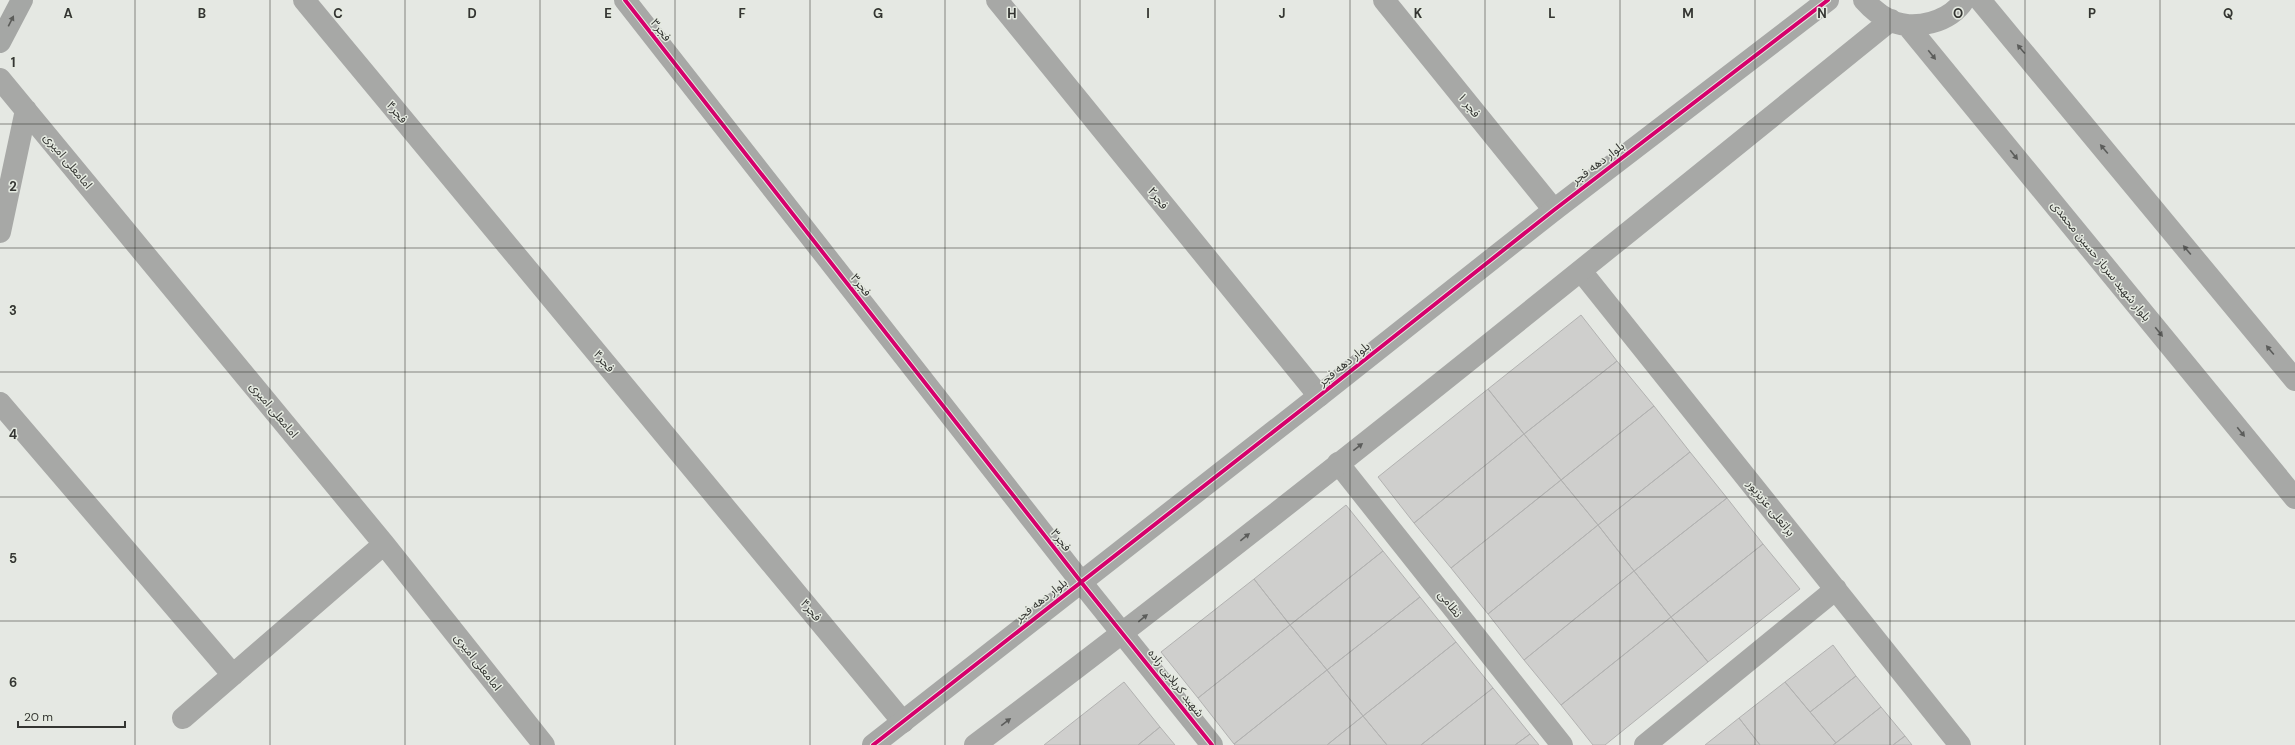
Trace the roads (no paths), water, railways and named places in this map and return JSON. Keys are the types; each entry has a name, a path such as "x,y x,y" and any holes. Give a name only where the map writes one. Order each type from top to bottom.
{"main road":[{"path":"0,42 22,0"}],"street":[{"name":"فجر۴","path":"304,0 903,722"},
{"name":"فجر۳","path":"625,0 1081,582 1124,633"},
{"name":"فجر۲","path":"997,0 1320,396"},
{"name":"فجر ۱","path":"1384,0 1554,210"},
{"name":"بلوار دهه فجر","path":"873,745 1320,396 1554,210 1828,0"},
{"path":"1864,0 1875,11 1899,23 1926,24 1945,17 1964,0"},
{"path":"1980,0 2295,380"},
{"path":"975,745 1124,633 1581,271 1899,23"},
{"name":"بلوار شهید سرباز حسین محمدی","path":"1899,23 2295,498"},
{"name":"امامعلی امیری","path":"0,79 384,544 544,745"},
{"path":"0,232 26,110"},
{"name":"براتعلی عزیزپور","path":"1581,271 1960,745"},
{"path":"0,403 233,675"},
{"name":"نظامی","path":"1338,463 1562,745"},
{"path":"183,718 384,544"},
{"path":"1645,745 1836,589"},
{"name":"شهید کربلایی زاده","path":"1124,633 1212,745"}]}
